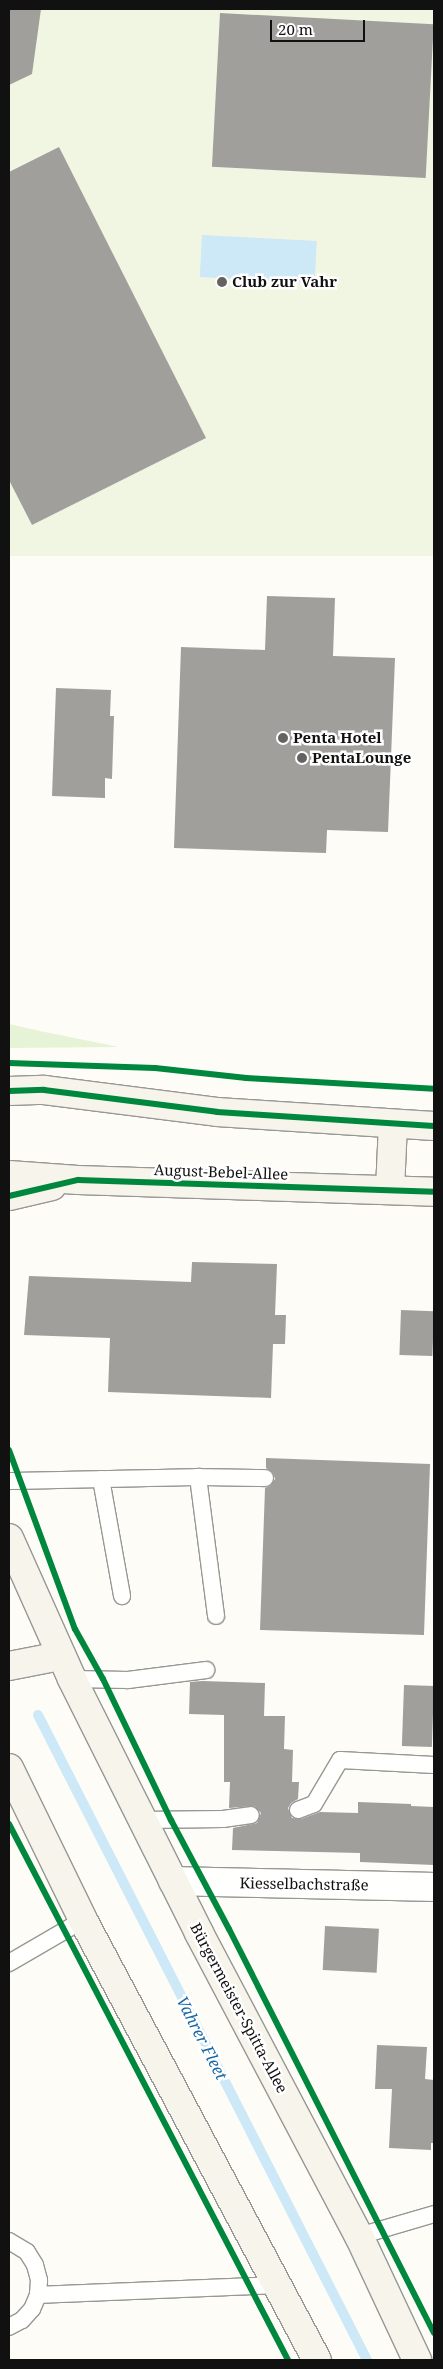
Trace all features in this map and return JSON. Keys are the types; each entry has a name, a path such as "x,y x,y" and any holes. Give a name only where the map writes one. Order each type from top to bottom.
{"main road":[{"path":"9,1092 44,1090 217,1112 434,1126"},
{"path":"390,1190 393,1124"},
{"name":"August-Bebel-Allee","path":"9,1175 78,1180 434,1192"},
{"name":"August-Bebel-Allee","path":"9,1196 78,1180"},
{"name":"Bürgermeister-Spitta-Allee","path":"9,1538 66,1668 173,1881 359,2236 417,2360"},
{"path":"9,1666 66,1668"},
{"path":"9,1768 83,1920 317,2360"}],"street":[{"name":"Kiesselbachstraße","path":"173,1881 434,1888"}],"lane":[{"path":"198,1477 216,1616"},
{"path":"9,1480 198,1477 265,1478"},
{"path":"101,1479 122,1596"},
{"path":"66,1668 128,1680 206,1670"},
{"path":"298,1810 314,1804 340,1760 434,1765"},
{"path":"142,1820 223,1819 251,1815"},
{"path":"9,1963 83,1920"},
{"path":"359,2236 434,2214"},
{"path":"9,2241 27,2252 35,2265 39,2280 38,2295 27,2315 9,2328"},
{"path":"38,2295 277,2285"}],"green space":[{"name":"Club zur Vahr","path":"9,9 434,9 434,556 9,556"},
{"path":"9,1024 40,1031 119,1047 9,1048"}],"water":[{"path":"202,235 317,241 315,283 200,277"}],"building":[{"path":"9,9 41,9 32,74 9,85"},
{"path":"220,13 434,24 426,178 212,167"},
{"path":"59,147 206,438 32,525 9,480 9,172"},
{"path":"267,596 335,598 333,656 395,658 388,832 327,830 326,853 174,848 181,647 265,650"},
{"path":"56,688 111,690 110,716 114,716 112,779 105,778 105,798 52,796"},
{"path":"192,1262 277,1264 275,1315 286,1315 285,1344 273,1344 271,1398 108,1392 110,1338 24,1335 29,1276 191,1282"},
{"path":"401,1310 434,1311 432,1356 399,1355"},
{"path":"266,1458 430,1464 424,1635 260,1630 265,1488 270,1486 275,1479 273,1473 266,1468"},
{"path":"190,1682 265,1683 264,1716 285,1716 284,1749 293,1750 292,1782 299,1782 298,1799 291,1803 288,1808 292,1818 301,1819 320,1812 358,1813 358,1802 434,1807 434,1865 360,1862 360,1853 232,1850 233,1828 257,1823 261,1813 254,1806 229,1808 230,1782 224,1782 224,1715 189,1714"},
{"path":"404,1685 434,1686 432,1747 402,1746"},
{"path":"325,1926 379,1929 377,1973 323,1970"},
{"path":"377,2045 427,2047 425,2079 434,2080 434,2143 431,2143 431,2150 389,2148 392,2089 375,2089"}],"waterway":[{"name":"Vahrer Fleet","path":"38,1715 367,2360"}],"cycle path":[{"path":"9,1063 155,1068 246,1078 434,1089"},
{"path":"9,1091 44,1090 217,1112 434,1126"},
{"path":"9,1196 78,1180 434,1192"},
{"path":"9,1450 75,1629 103,1679 171,1820 229,1929 434,2333"},
{"path":"9,1824 288,2360"}],"place":[{"name":"Club zur Vahr","path":"222,282"},
{"name":"Penta Hotel","path":"283,738"},
{"name":"PentaLounge","path":"302,758"}]}
